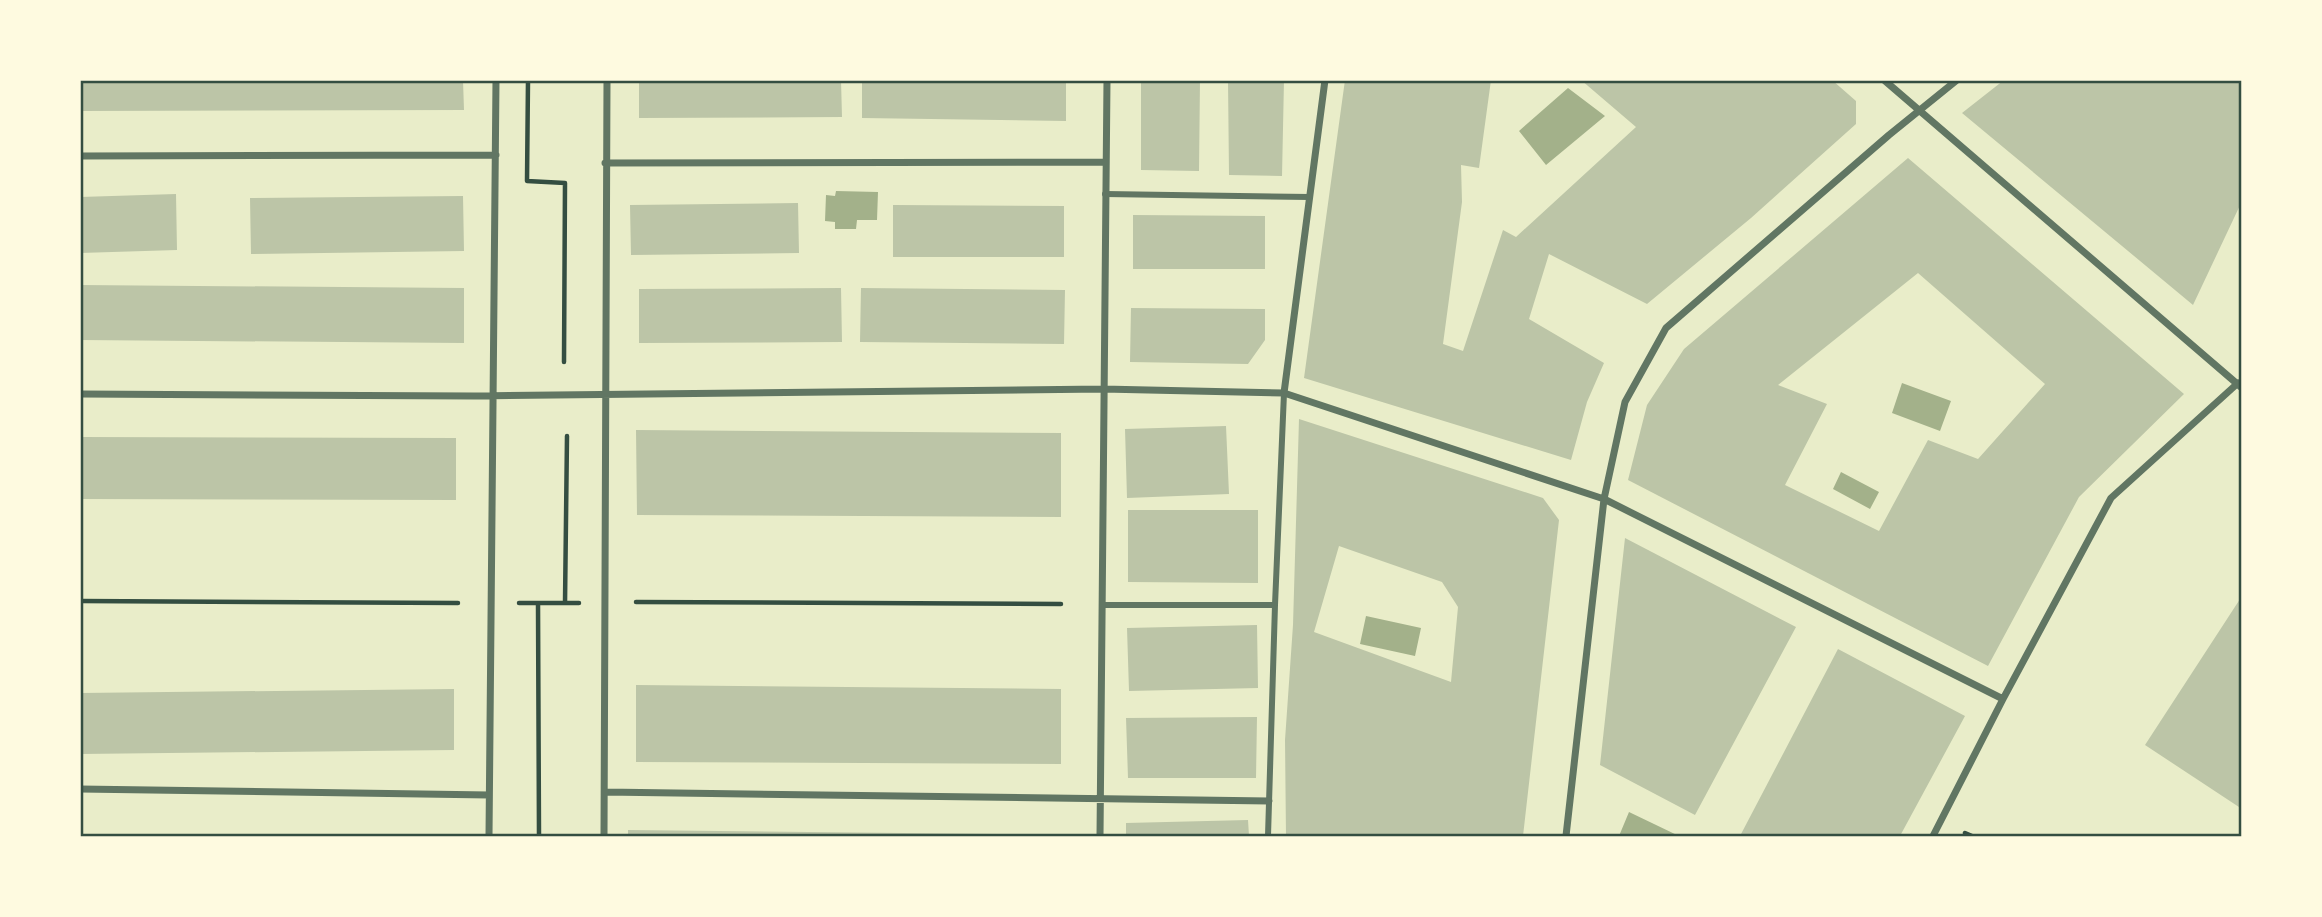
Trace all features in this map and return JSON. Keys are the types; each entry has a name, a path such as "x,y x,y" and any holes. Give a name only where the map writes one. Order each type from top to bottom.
{"street":[{"path":"489,836 496,80"},
{"path":"604,836 607,80"},
{"path":"1100,836 1102,389 1107,80"},
{"path":"1268,836 1284,393 1325,80"},
{"path":"1884,80 2240,386 2112,498 2003,699 1933,836"},
{"path":"1566,836 1604,499 1625,402 1666,328 1957,80"},
{"path":"80,156 496,155"},
{"path":"605,163 1106,162"},
{"path":"1105,194 1310,197"},
{"path":"80,394 493,396 1102,389 1284,393 1604,499 2003,699"},
{"path":"1102,605 1275,605"},
{"path":"80,789 489,795"},
{"path":"605,792 1269,801"}],"path":[{"path":"527,80 527,181 565,183 564,362"},
{"path":"565,603 567,436"},
{"path":"80,601 458,603"},
{"path":"636,602 1061,604"},
{"path":"519,603 579,603"},
{"path":"538,603 539,836"},
{"path":"1965,833 1972,836"}],"shaded area":[{"path":"1568,88 1605,116 1546,165 1519,131"},
{"path":"836,191 878,192 877,220 857,220 856,229 835,229 835,222 825,221 826,195 835,196"},
{"path":"1902,383 1951,401 1940,431 1892,413"},
{"path":"1841,472 1879,492 1870,509 1833,489"},
{"path":"1366,616 1421,628 1415,656 1360,644"},
{"path":"1629,812 1679,836 1619,836"}],"building":[{"path":"80,80 463,80 464,110 80,111"},
{"path":"639,80 841,80 842,117 639,118"},
{"path":"862,80 1066,80 1066,121 862,118"},
{"path":"1141,80 1200,80 1199,171 1141,170"},
{"path":"1228,80 1284,80 1282,176 1229,175"},
{"path":"1345,80 1491,80 1479,168 1461,165 1462,202 1443,344 1463,351 1503,230 1516,237 1636,127 1581,80 1832,80 1856,101 1856,124 1751,218 1647,304 1549,254 1529,319 1604,363 1587,402 1571,460 1304,378"},
{"path":"2004,80 2242,80 2242,201 2193,305 1962,113"},
{"path":"1908,158 2184,394 2079,497 1988,666 1628,480 1647,405 1684,349","holes":["1918,273 2045,384 1978,459 1928,440 1879,531 1785,485 1827,404 1778,385"]},
{"path":"176,194 177,250 80,253 80,197"},
{"path":"463,196 464,251 251,254 250,198"},
{"path":"798,203 799,253 631,255 630,205"},
{"path":"893,205 1064,206 1064,257 893,257"},
{"path":"1133,215 1265,216 1265,269 1133,269"},
{"path":"80,285 464,288 464,343 80,340"},
{"path":"841,288 842,342 639,343 639,289"},
{"path":"861,288 1065,290 1064,344 860,342"},
{"path":"1131,308 1265,309 1265,340 1248,364 1130,362"},
{"path":"1299,419 1543,498 1559,520 1523,836 1286,836 1285,740 1293,625","holes":["1339,546 1442,582 1458,607 1451,682 1314,632"]},
{"path":"1226,426 1229,494 1127,498 1125,429"},
{"path":"636,430 1061,433 1061,517 637,515"},
{"path":"80,437 456,438 456,500 80,499"},
{"path":"1128,510 1258,510 1258,583 1128,582"},
{"path":"1625,538 1796,627 1695,815 1600,765"},
{"path":"2242,596 2242,809 2145,745"},
{"path":"1257,625 1258,688 1129,691 1127,628"},
{"path":"1838,649 1965,716 1900,836 1740,836"},
{"path":"636,685 1061,689 1061,764 636,762"},
{"path":"454,689 454,750 80,754 80,693"},
{"path":"1257,717 1256,778 1128,778 1126,718"},
{"path":"1248,820 1249,836 1126,836 1126,823"},
{"path":"628,830 1018,834 1018,836 628,836"}]}
